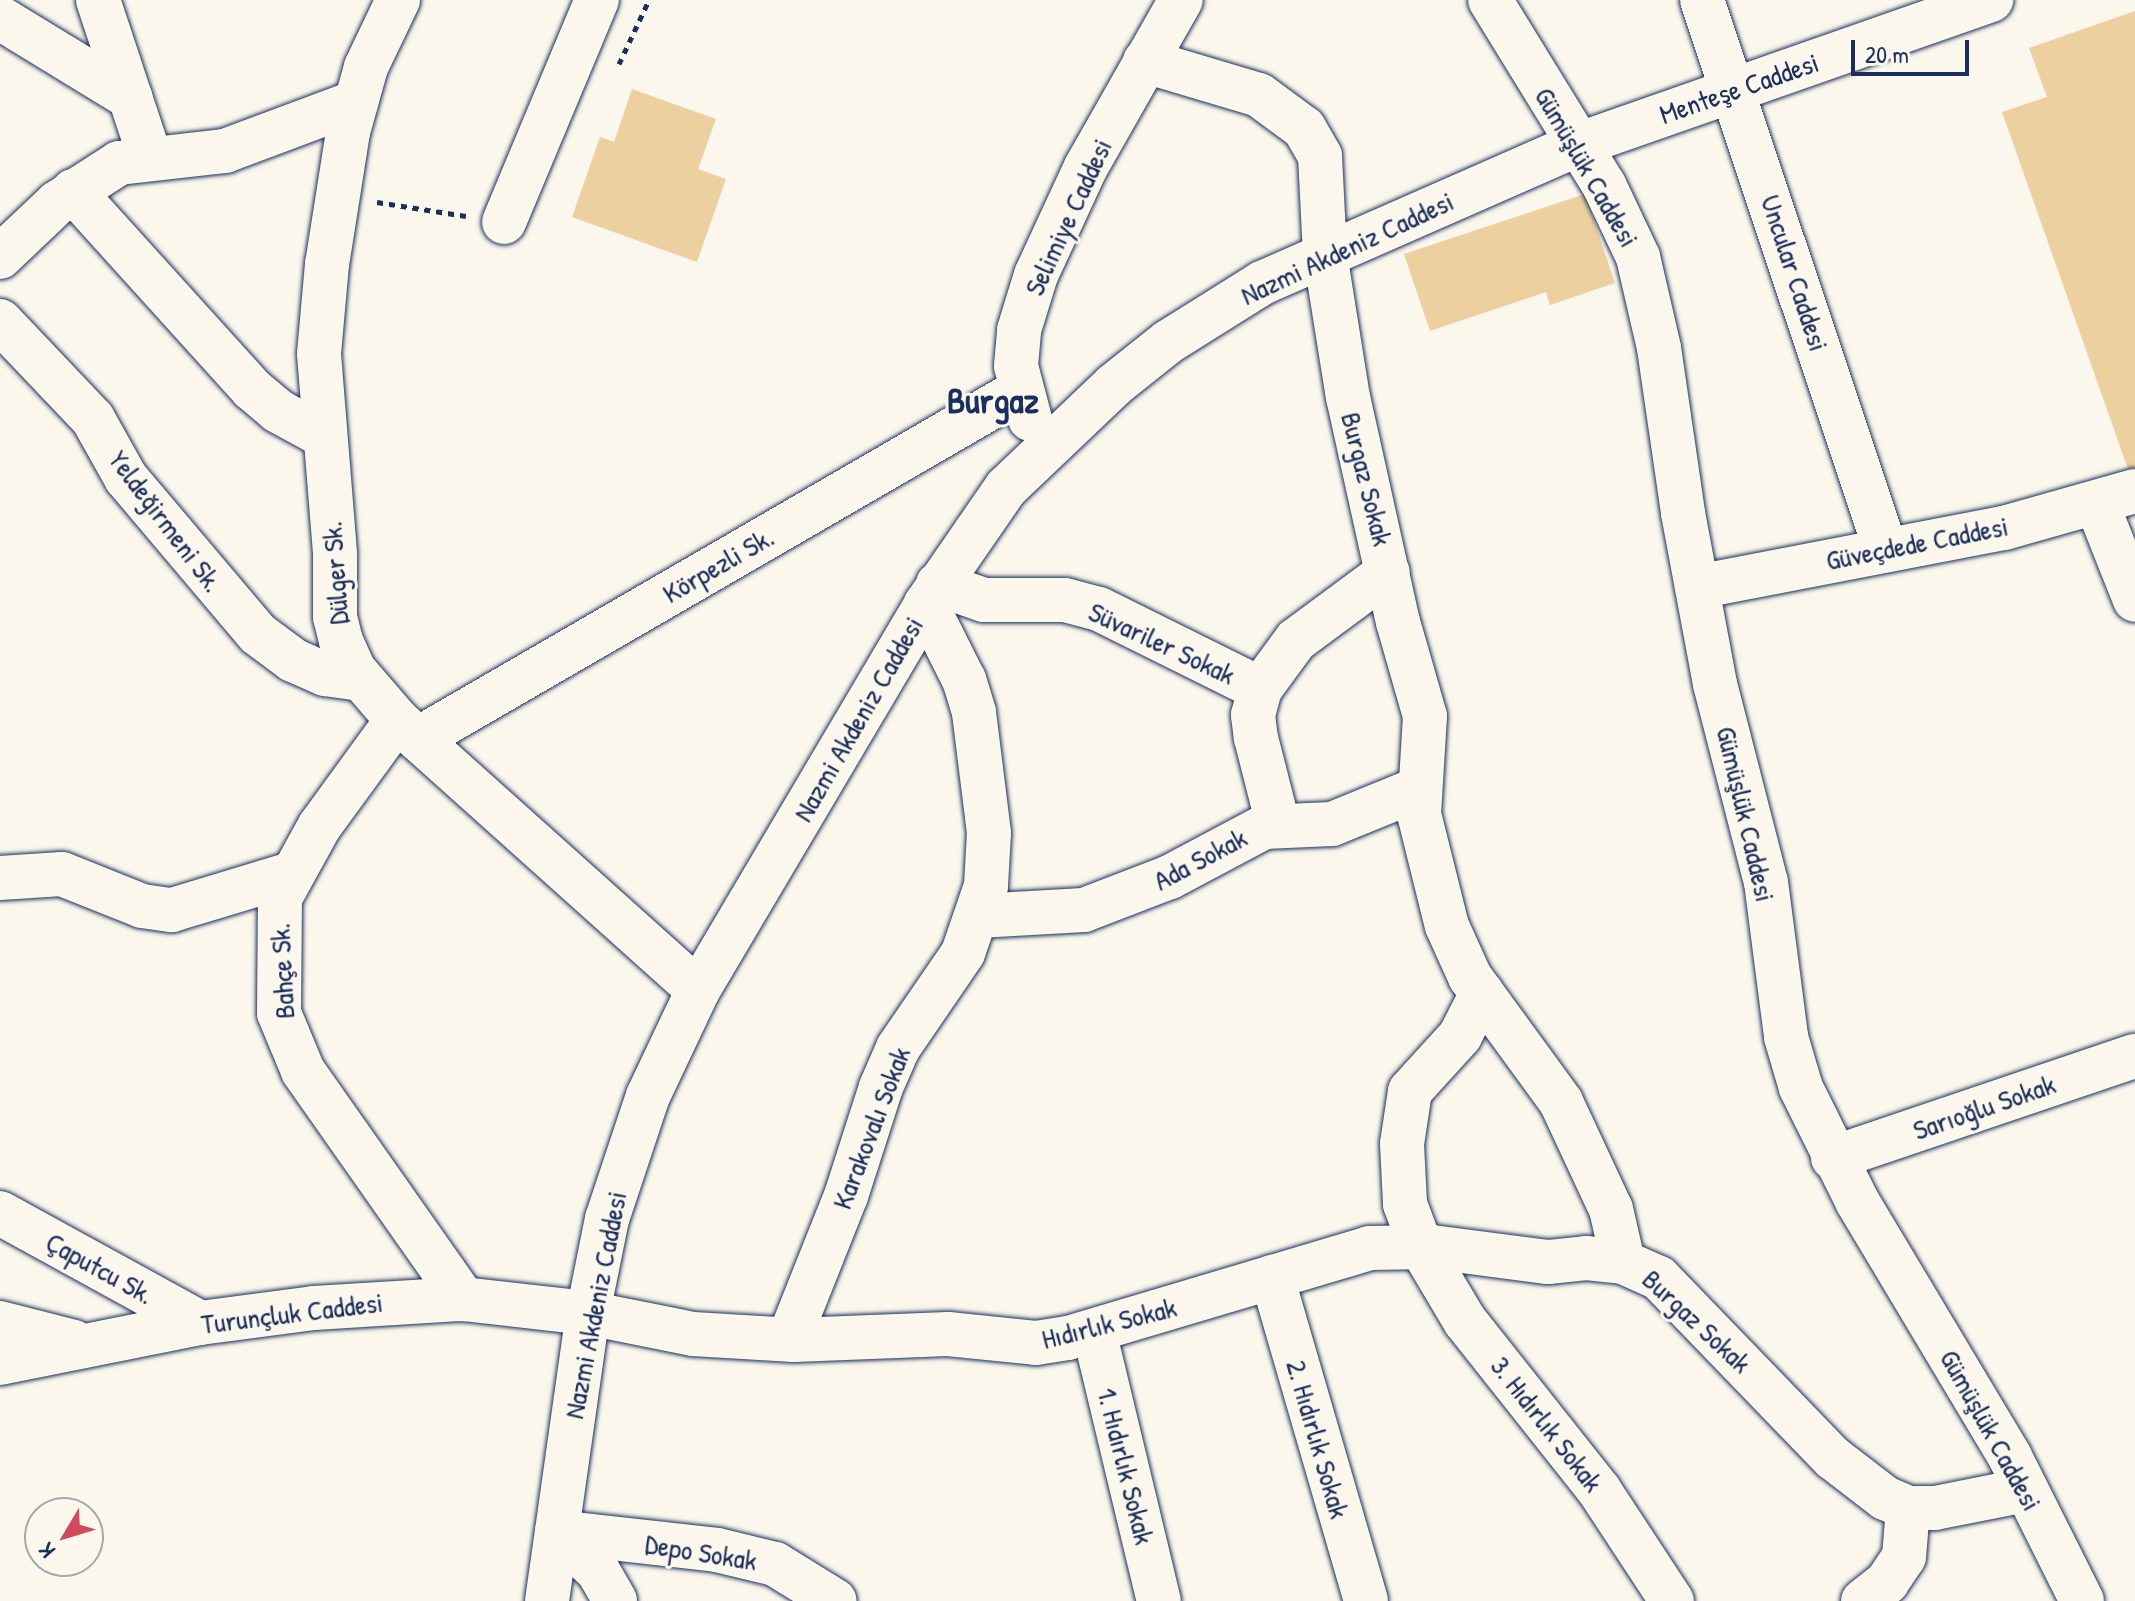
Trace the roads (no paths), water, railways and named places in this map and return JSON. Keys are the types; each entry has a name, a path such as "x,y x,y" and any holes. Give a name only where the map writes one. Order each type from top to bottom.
{"street":[{"path":"98,0 150,157"},
{"name":"Dülger Sk.","path":"398,0 356,102 327,264 319,354 335,617 361,679 407,730 698,990"},
{"path":"504,222 597,0"},
{"name":"Selimiye Caddesi","path":"1049,442 1030,418 1019,391 1019,330 1036,275 1145,61 1181,0"},
{"name":"Gümüşlük Caddesi","path":"1490,0 1624,221 1638,257 1659,348 1697,587 1732,755 1766,882 1786,1037 1801,1088 1833,1158 2026,1490 2082,1601"},
{"name":"Uncular Caddesi","path":"1702,0 1885,548"},
{"name":"Menteşe Caddesi","path":"1577,145 1734,90 1924,11 1991,0"},
{"path":"0,18 131,98"},
{"name":"Burgaz Sokak","path":"1145,61 1238,87 1304,128 1325,174 1325,254 1348,397 1425,716 1418,789 1426,847 1447,926 1482,993 1561,1102 1611,1209 1623,1262 1659,1278 1699,1314 1860,1483 1908,1508"},
{"path":"0,257 73,191 119,163 150,157 225,151 356,102"},
{"name":"Nazmi Akdeniz Caddesi","path":"547,1601 588,1313 624,1158 698,990 932,594 1006,488 1049,442 1168,342 1262,283 1577,145"},
{"path":"73,191 252,389 278,411 324,436"},
{"name":"Yeldeğirmeni Sk.","path":"0,321 93,419 126,478 258,634 293,660 325,674 361,679"},
{"name":"Körpezli Sk.","path":"407,730 1019,391"},
{"path":"2116,497 2135,600"},
{"name":"Güveçdede Caddesi","path":"1697,587 1885,548 2004,528 2116,497"},
{"name":"Süvariler Sokak","path":"932,594 984,600 1065,600 1099,609 1260,689 1296,640 1388,572"},
{"name":"Karakovalı Sokak","path":"789,1339 892,1061 948,980 978,916 989,833 983,764 964,680 932,594"},
{"path":"1260,689 1253,715 1256,738 1278,824"},
{"name":"Bahçe Sk.","path":"407,730 291,874 280,898 279,1013 288,1043 463,1299"},
{"name":"Ada Sokak","path":"978,916 1084,910 1170,877 1232,841 1278,824 1350,820 1418,789"},
{"path":"11,876 62,874 142,906 172,910 291,874"},
{"path":"1421,1247 1405,1204 1404,1113 1410,1091 1460,1036 1482,993"},
{"name":"Sarıoğlu Sokak","path":"1833,1158 2135,1056"},
{"name":"Çaputcu Sk.","path":"0,1213 200,1323"},
{"name":"Hıdırlık Sokak","path":"588,1313 693,1334 789,1339 948,1334 1036,1343 1094,1331 1357,1251 1421,1247 1548,1262 1623,1262"},
{"name":"3. Hıdırlık Sokak","path":"1421,1247 1465,1321 1599,1490 1672,1601"},
{"name":"2. Hıdırlık Sokak","path":"1272,1277 1366,1601"},
{"name":"Turunçluk Caddesi","path":"0,1363 200,1323 314,1308 463,1299 588,1313"},
{"path":"0,1323 84,1345"},
{"name":"1. Hıdırlık Sokak","path":"1094,1331 1159,1601"},
{"path":"1863,1601 1887,1582 1904,1557 1908,1508 1969,1504 2026,1490"},
{"path":"557,1532 598,1571 615,1601"},
{"name":"Depo Sokak","path":"557,1532 717,1550 775,1564 835,1601"}],"district":[{"name":"Burgaz","path":"993,400"}]}
